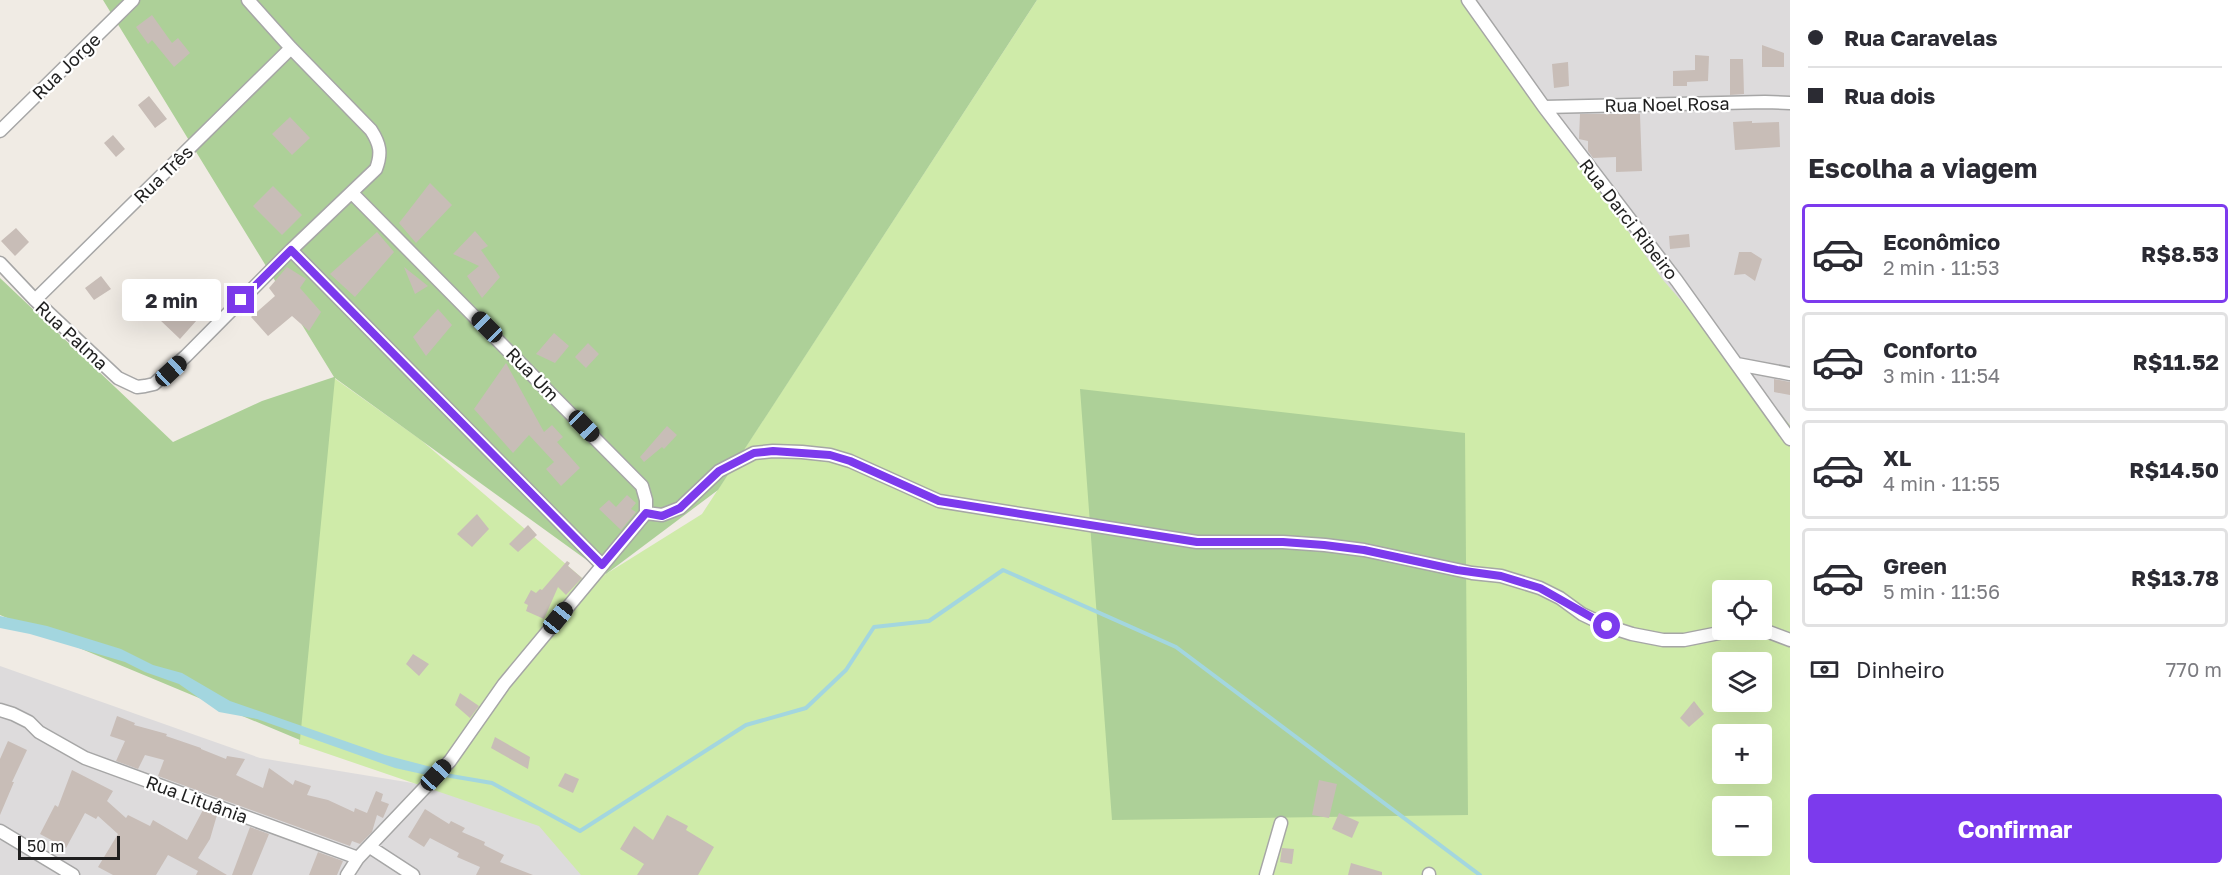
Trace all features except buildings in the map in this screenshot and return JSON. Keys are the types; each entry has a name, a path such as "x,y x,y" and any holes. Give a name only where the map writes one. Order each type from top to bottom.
{"street":[{"name":"Rua Jorge","path":"0,131 133,0"},
{"path":"248,0 371,130 378,141 380,151 376,169 291,250 602,565"},
{"name":"Rua Darci Ribeiro","path":"1468,0 1544,107 1677,281 1790,439"},
{"name":"Rua Três","path":"35,300 291,48"},
{"name":"Rua Noel Rosa","path":"1544,107 1790,103"},
{"name":"Rua Um","path":"352,193 642,486 646,500 646,513"},
{"name":"Rua Palma","path":"0,264 118,378 137,387 154,384 186,357 291,250"},
{"path":"1737,364 1790,374"},
{"path":"347,875 358,858 450,761 504,684 646,513 662,516 680,508 719,471 754,453 773,451 830,455 850,461 939,501 1197,542 1283,542 1364,550 1462,571 1501,576 1540,588 1607,626 1632,634 1663,640 1692,639 1712,635"},
{"path":"1772,633 1790,640"},
{"name":"Rua Lituânia","path":"0,710 29,722 39,732 86,758 358,858"},
{"path":"1266,875 1281,823"},
{"path":"0,831 73,875"},
{"path":"369,847 413,875"}],"shaded area":[{"path":"1444,0 1790,0 1790,472"},
{"path":"0,666 260,758 742,837 719,875 0,875"}],"green space":[{"path":"103,0 1037,0 718,490 606,574 335,378 300,740 0,615 0,278 173,442 262,401 334,377"},
{"path":"1037,0 1463,0 1663,280 1790,425 1790,875 581,875 539,826 299,744 334,378 421,440 582,578 606,574 702,514"},
{"path":"1080,389 1465,433 1468,815 1112,820"}],"water":[{"path":"0,616 47,626 121,649 153,665 182,673 230,701 385,755 439,769 431,776 395,768 257,719 219,712 179,684 125,662 30,634 0,628"}],"waterway":[{"path":"445,775 492,783 580,831 746,725 806,708 846,670 874,627 929,621 1003,570 1176,647 1480,875"}],"route":[{"path":"241,300 291,250 602,565 646,513 662,516 680,508 719,471 733,463 754,453 802,452 830,455 850,461 939,501 1197,542 1283,542 1364,550 1457,570 1501,576 1540,588 1560,598 1582,614 1607,626"}]}
